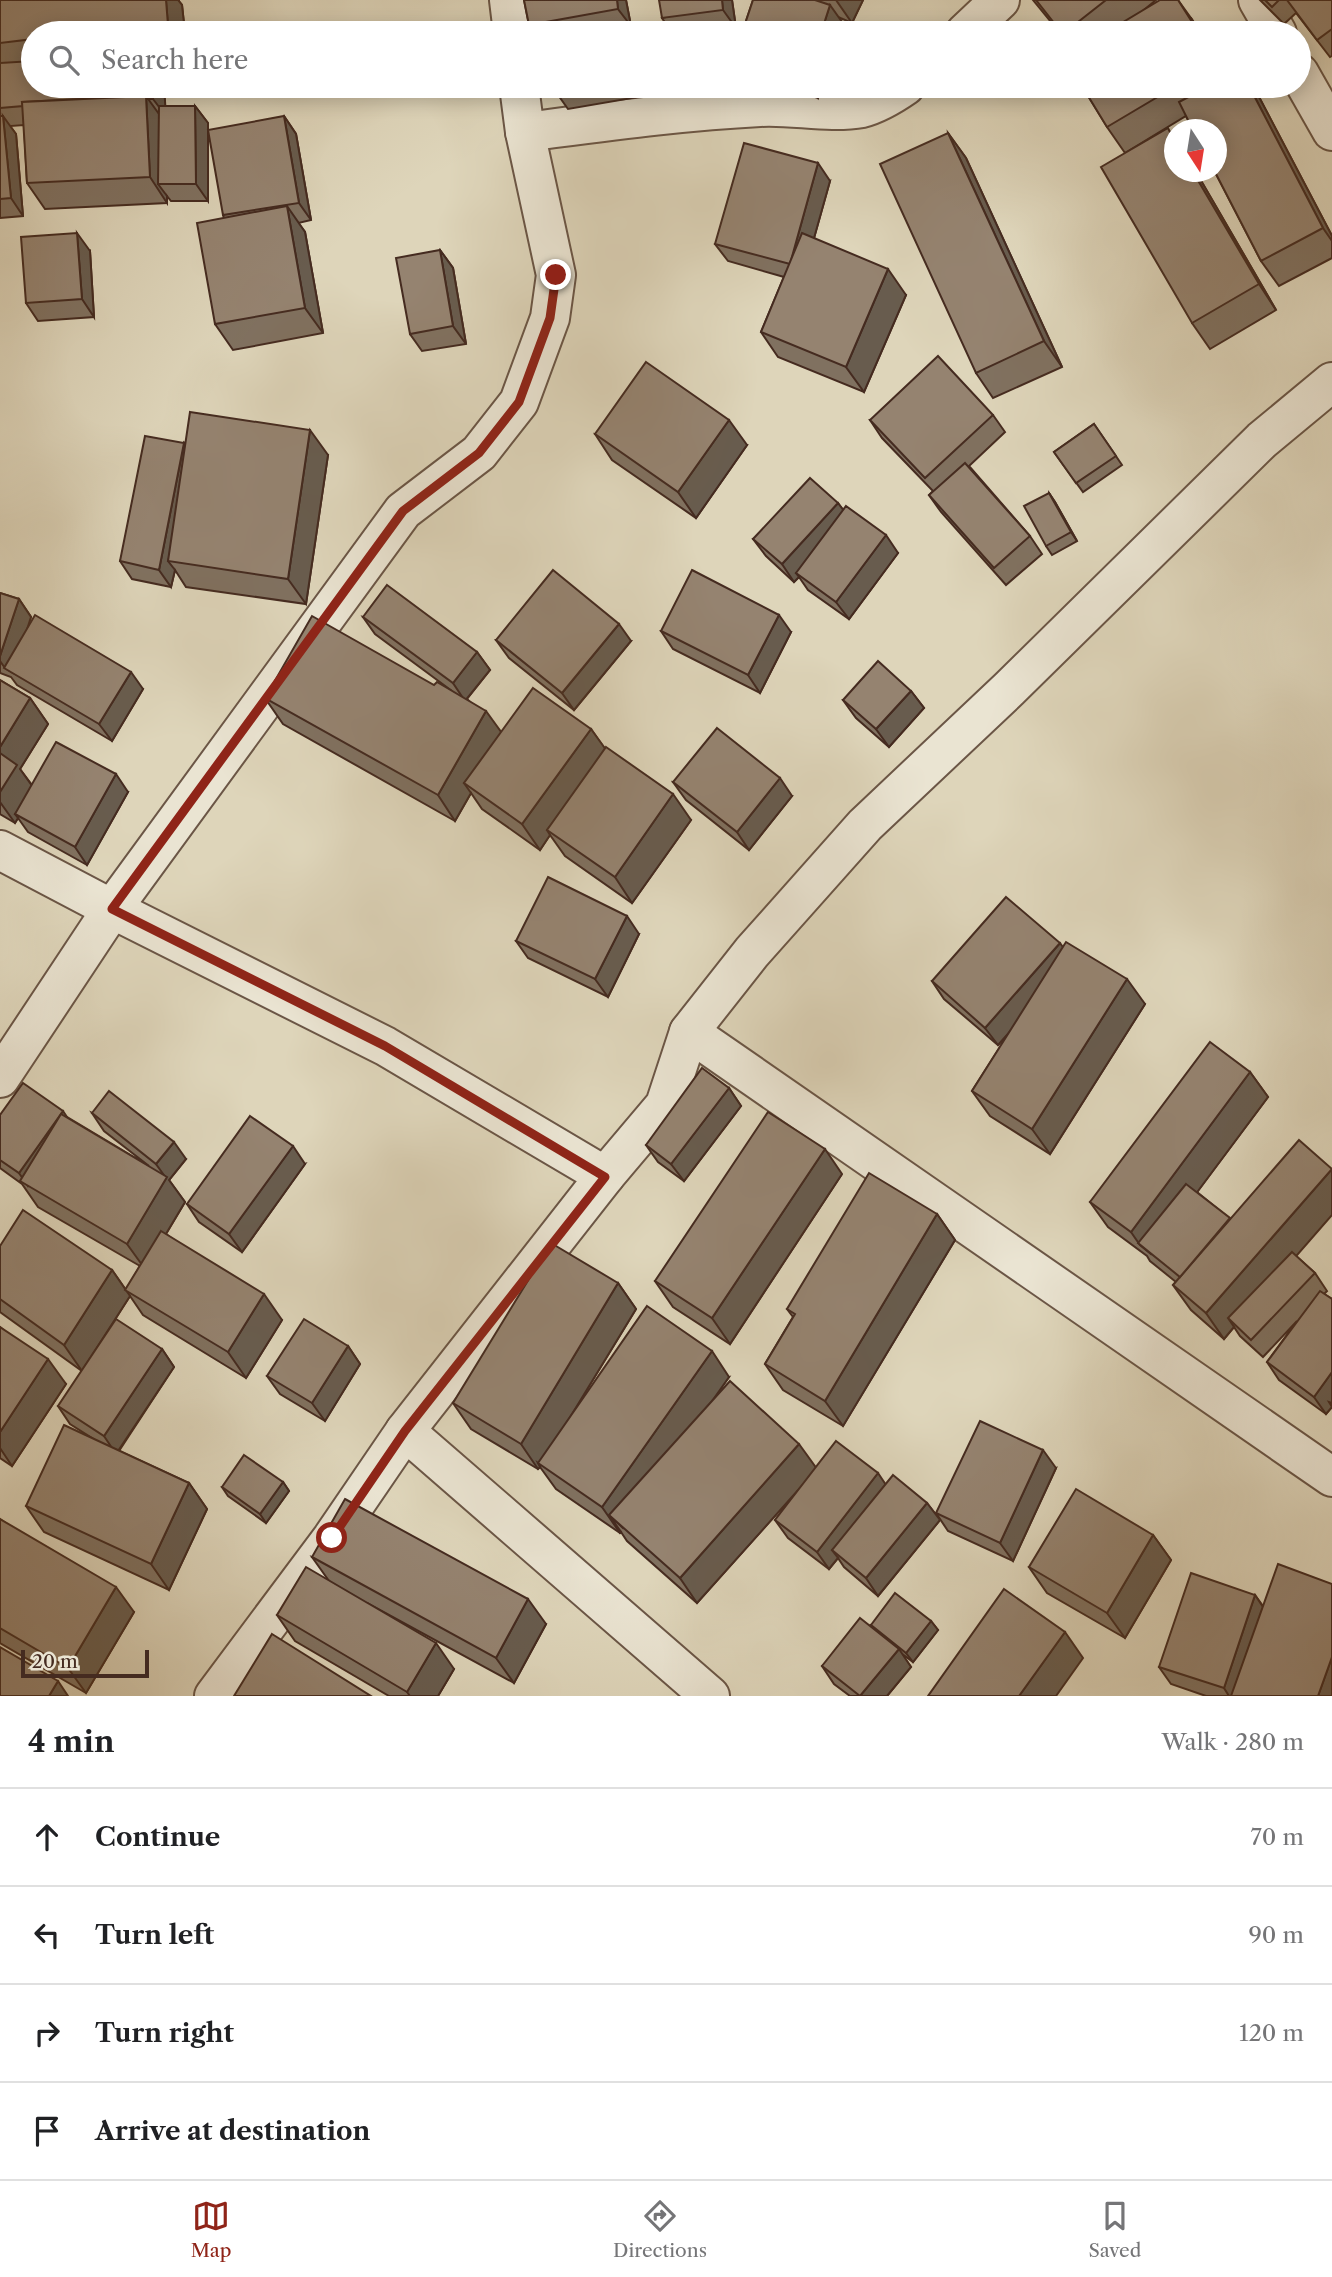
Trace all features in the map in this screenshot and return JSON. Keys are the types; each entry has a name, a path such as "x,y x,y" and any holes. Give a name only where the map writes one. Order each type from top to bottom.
{"street":[{"path":"509,0 512,21"},
{"path":"978,21 1000,0"},
{"path":"1258,0 1270,21"},
{"path":"1311,93 1332,131"},
{"path":"0,1078 112,909 403,511 479,453 519,402 550,318 556,275 525,132 521,98"},
{"path":"525,132 674,113 764,107 832,110 864,107 887,98"},
{"path":"214,1696 332,1538 405,1431 665,1105 690,1032 752,952 865,825 1009,689 1262,440 1332,382"},
{"path":"0,850 385,1046 605,1177"},
{"path":"690,1032 1332,1477"},
{"path":"405,1431 710,1696"}],"building":[{"path":"0,0 166,0 168,21 21,21 21,40 0,43"},
{"path":"524,0 617,0 618,9 551,21 528,21"},
{"path":"659,0 722,0 723,10 662,18"},
{"path":"753,0 815,0 830,5 825,21 746,21"},
{"path":"1036,0 1106,0 1079,21 1053,21"},
{"path":"1160,0 1178,0 1191,21 1125,21"},
{"path":"1265,0 1279,0 1272,7"},
{"path":"1287,0 1332,0 1332,29 1317,40 1311,32 1311,21 1303,21"},
{"path":"21,62 21,98 105,98 22,102 23,106 0,108 0,63"},
{"path":"146,98 150,177 27,183 22,102"},
{"path":"1089,98 1156,98 1107,127"},
{"path":"1186,98 1255,98 1323,228 1261,261 1220,182 1227,182 1227,119 1188,119 1179,102"},
{"path":"159,106 195,106 196,184 158,184"},
{"path":"0,116 3,116 11,198 0,199"},
{"path":"284,116 299,203 223,215 208,130"},
{"path":"1164,130 1164,182 1199,182 1259,284 1192,323 1101,167"},
{"path":"948,133 1044,341 976,373 880,164"},
{"path":"744,143 818,163 790,264 715,244"},
{"path":"287,206 305,308 215,324 197,223"},
{"path":"77,233 82,299 26,303 21,237"},
{"path":"802,233 888,269 846,367 761,332"},
{"path":"440,250 453,326 410,334 396,258"},
{"path":"938,356 993,415 925,478 870,420"},
{"path":"646,362 729,420 678,492 595,434"},
{"path":"190,412 310,430 288,579 168,561"},
{"path":"1094,424 1116,456 1076,483 1054,452"},
{"path":"145,436 184,443 159,570 120,561"},
{"path":"965,463 1030,536 994,568 929,495"},
{"path":"810,478 838,503 782,564 753,539"},
{"path":"1049,493 1071,532 1046,546 1024,506"},
{"path":"846,506 886,535 836,602 796,573"},
{"path":"553,570 619,624 562,693 496,640"},
{"path":"692,570 779,615 748,675 661,631"},
{"path":"387,585 477,652 453,683 363,617"},
{"path":"0,593 19,599 0,656"},
{"path":"35,615 131,672 99,724 4,668"},
{"path":"312,616 486,711 438,795 265,698"},
{"path":"878,661 911,691 876,729 843,700"},
{"path":"0,680 30,698 0,747"},
{"path":"533,688 591,729 522,824 464,783"},
{"path":"717,728 780,778 737,832 673,782"},
{"path":"56,742 116,774 75,847 15,814"},
{"path":"606,747 673,794 615,877 547,830"},
{"path":"0,753 17,765 0,792"},
{"path":"548,877 627,916 595,979 516,941"},
{"path":"1006,897 1060,943 985,1028 932,981"},
{"path":"1066,942 1127,979 1032,1129 972,1091"},
{"path":"1210,1042 1250,1072 1131,1232 1090,1202"},
{"path":"702,1068 729,1088 671,1164 646,1145"},
{"path":"23,1083 63,1111 19,1173 0,1160 0,1115"},
{"path":"109,1091 174,1142 156,1164 92,1113"},
{"path":"768,1112 825,1149 712,1318 655,1281"},
{"path":"61,1114 167,1177 127,1244 20,1181"},
{"path":"250,1116 293,1146 229,1234 187,1204"},
{"path":"1299,1140 1332,1169 1206,1313 1173,1285"},
{"path":"869,1173 937,1214 825,1401 765,1364 795,1314 787,1309"},
{"path":"1186,1184 1230,1218 1180,1277 1138,1243"},
{"path":"23,1210 112,1270 64,1345 0,1299 0,1246"},
{"path":"161,1231 264,1294 228,1352 125,1290"},
{"path":"551,1243 618,1283 521,1444 453,1403"},
{"path":"1292,1252 1315,1273 1251,1340 1228,1318"},
{"path":"1320,1291 1332,1299 1332,1372 1314,1397 1267,1362"},
{"path":"647,1306 712,1351 602,1507 538,1463"},
{"path":"116,1319 162,1349 104,1436 58,1406"},
{"path":"304,1319 348,1346 312,1403 267,1376"},
{"path":"0,1327 48,1359 0,1432"},
{"path":"730,1381 799,1444 680,1578 609,1515"},
{"path":"980,1421 1043,1450 1000,1543 936,1513"},
{"path":"64,1425 189,1483 151,1564 26,1506"},
{"path":"836,1441 878,1473 817,1552 775,1520"},
{"path":"244,1455 283,1482 260,1514 222,1487"},
{"path":"893,1475 927,1503 866,1578 832,1550"},
{"path":"1076,1489 1153,1535 1107,1613 1029,1567"},
{"path":"345,1499 528,1599 496,1658 312,1557"},
{"path":"0,1519 116,1587 68,1668 0,1628"},
{"path":"1278,1564 1332,1584 1332,1657 1318,1696 1231,1696"},
{"path":"306,1567 436,1643 407,1692 277,1615"},
{"path":"1191,1573 1255,1595 1224,1688 1159,1667"},
{"path":"1004,1589 1065,1632 1019,1696 928,1696"},
{"path":"895,1593 931,1621 906,1653 871,1625"},
{"path":"860,1618 899,1649 860,1696 822,1666"},
{"path":"272,1634 371,1696 234,1696"},
{"path":"0,1647 58,1681 49,1696 0,1696"}],"route":[{"path":"332,1538 405,1431 605,1177 385,1046 112,909 213,773 319,622 403,511 436,483 479,453 519,402 550,318 556,275"}]}
